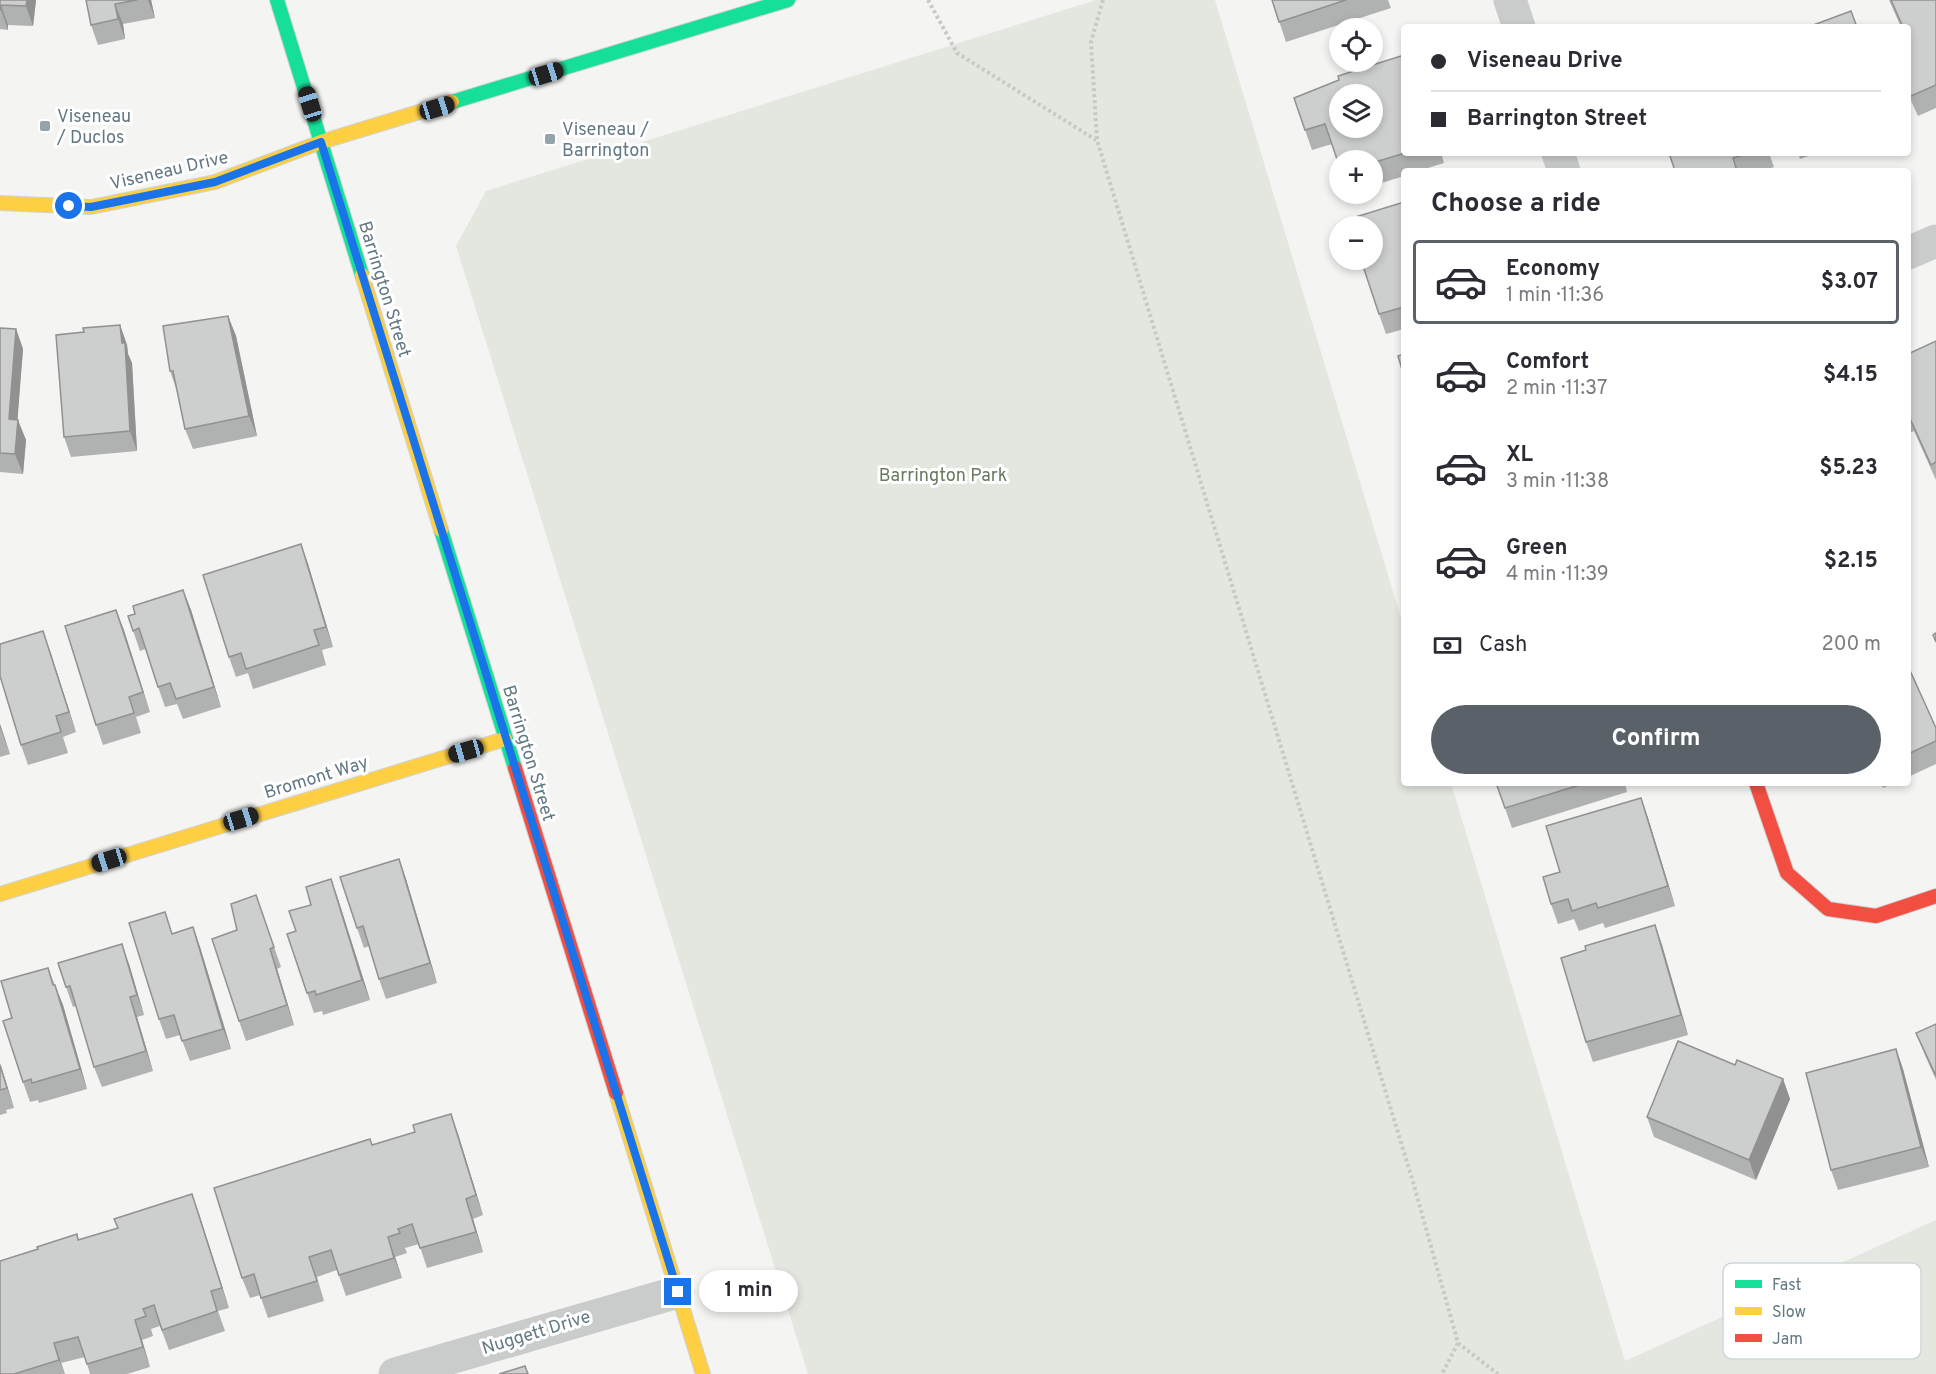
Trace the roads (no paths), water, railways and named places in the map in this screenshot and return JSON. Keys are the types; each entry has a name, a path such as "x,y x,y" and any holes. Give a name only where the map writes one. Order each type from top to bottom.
{"street":[{"name":"Barrington Street","path":"277,0 703,1374"},
{"name":"Viseneau Drive","path":"0,203 91,207 215,182 321,142 788,0"},
{"path":"1510,0 1518,24"},
{"path":"1911,252 1936,241"},
{"name":"Bromont Way","path":"0,894 505,740"},
{"path":"1757,786 1787,873 1828,909 1876,916 1936,896"},
{"name":"Nuggett Drive","path":"395,1374 678,1292"}],"place":[{"name":"Viseneau / Duclos","path":"45,126"},
{"name":"Viseneau / Barrington","path":"550,139"}],"park label":[{"name":"Barrington Park","path":"943,475"}]}
